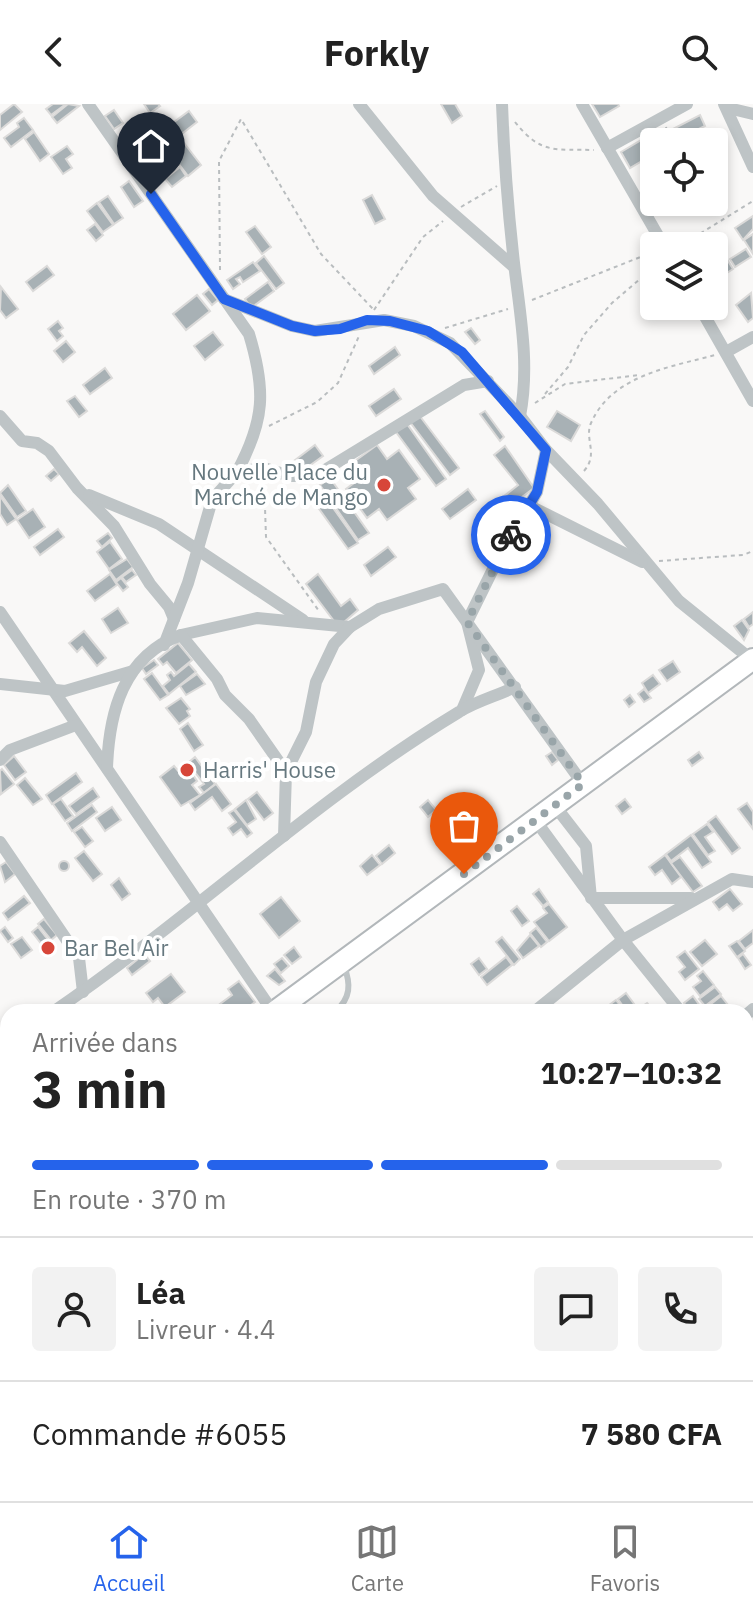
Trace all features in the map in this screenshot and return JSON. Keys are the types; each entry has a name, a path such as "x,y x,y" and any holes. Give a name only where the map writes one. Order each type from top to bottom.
{"highway":[{"path":"284,1004 752,660"}],"street":[{"path":"88,104 249,334 262,375 256,436 237,472 212,500 198,551 164,645"},
{"path":"359,104 433,196 514,267"},
{"path":"582,104 656,232"},
{"path":"609,151 687,104"},
{"path":"502,105 505,182 526,386 520,416"},
{"path":"726,106 753,114"},
{"path":"726,106 753,167"},
{"path":"224,299 292,326 315,331 384,320 428,331 462,352 679,601 752,660"},
{"path":"707,320 753,401"},
{"path":"726,352 753,337"},
{"path":"237,472 264,468 290,476 315,476 464,385 488,381"},
{"path":"0,416 22,441 37,443 49,451 77,488 114,526 174,619"},
{"path":"462,710 479,670 467,622 502,551 530,506 546,450"},
{"path":"77,488 110,506 159,524 303,620"},
{"path":"530,506 645,563"},
{"path":"284,836 286,772 306,732 323,665 334,644 350,627 379,609 443,589 583,784"},
{"path":"0,612 268,1004"},
{"path":"107,768 111,713 123,683 164,645 181,635 257,618 303,620 350,627"},
{"path":"181,635 217,679 225,695 249,719 286,772"},
{"path":"0,684 76,690 133,671"},
{"path":"65,1004 143,950 198,902 284,836 462,710 515,687"},
{"path":"0,760 10,750 76,725"},
{"path":"555,806 586,846 591,898"},
{"path":"536,821 591,898 675,1004"},
{"path":"0,842 79,958 83,992"},
{"path":"545,1002 623,940 694,898 732,879 753,882"},
{"path":"591,898 694,898"}],"lane":[{"path":"341,1004 347,997 350,983 342,962"}],"path":[{"path":"502,105 533,144 557,151 609,151"},
{"path":"220,275 217,215 219,161 241,119 321,254 384,320"},
{"path":"703,232 753,201"},
{"path":"428,331 466,324 640,257"},
{"path":"520,416 545,394 568,367 584,335 612,303 640,279"},
{"path":"545,394 565,384 640,375 726,352"},
{"path":"575,480 590,464 592,421 609,400 640,375"},
{"path":"264,468 266,537 329,625"},
{"path":"645,563 743,555 753,551"},
{"path":"545,1002 552,1004"}],"building":[{"path":"14,104 22,112 0,130 0,115"},
{"path":"53,104 66,104 51,115 46,109"},
{"path":"68,104 79,106 57,123 52,117"},
{"path":"144,104 158,104 160,106 150,113"},
{"path":"441,104 455,104 462,116 452,123"},
{"path":"592,104 618,104 619,106 600,117"},
{"path":"114,110 123,123 114,129 105,116"},
{"path":"189,111 197,122 179,136 170,125"},
{"path":"700,115 705,126 701,128 675,128"},
{"path":"24,118 33,130 11,147 4,138 19,127 17,123"},
{"path":"34,132 49,154 40,161 25,139"},
{"path":"181,139 201,165 188,176 175,159 154,176 147,166"},
{"path":"640,141 640,162 630,168 621,152"},
{"path":"67,146 73,154 66,159 72,168 63,174 51,157"},
{"path":"180,167 186,176 172,187 165,179"},
{"path":"129,181 143,201 134,207 121,187"},
{"path":"372,195 385,219 375,224 363,200"},
{"path":"108,196 123,218 114,224 99,202"},
{"path":"97,203 113,225 103,232 87,211"},
{"path":"753,216 753,229 743,240 735,228"},
{"path":"95,224 103,235 96,241 87,230"},
{"path":"255,226 271,247 262,254 246,232"},
{"path":"753,234 753,254 744,240"},
{"path":"746,249 751,257 735,267 730,259"},
{"path":"264,256 284,283 276,289 256,263"},
{"path":"253,262 260,271 243,282 240,277 236,279 240,284 233,289 227,280"},
{"path":"47,266 54,275 33,291 26,282"},
{"path":"268,282 274,291 251,308 245,299"},
{"path":"1,287 18,309 6,318 0,310"},
{"path":"209,289 218,300 212,305 203,294"},
{"path":"751,293 753,318 748,322 736,305"},
{"path":"197,295 210,311 186,330 173,314"},
{"path":"58,321 63,328 59,331 63,336 57,341 48,329"},
{"path":"471,328 480,340 475,344 465,332"},
{"path":"213,332 223,345 205,360 194,346"},
{"path":"66,341 75,352 63,362 54,351"},
{"path":"395,347 400,355 374,374 369,366"},
{"path":"105,368 112,378 90,394 83,385"},
{"path":"394,389 401,399 376,416 369,406"},
{"path":"75,396 87,411 79,417 67,401"},
{"path":"485,411 504,437 500,441 480,414"},
{"path":"557,411 580,425 571,441 547,427"},
{"path":"419,415 459,468 450,475 410,422"},
{"path":"407,424 446,479 436,486 396,432"},
{"path":"315,445 323,456 298,474 290,464"},
{"path":"377,445 387,459 399,450 420,479 408,488 416,499 387,520 379,509 367,518 346,489 358,480 348,466"},
{"path":"505,446 534,488 510,506 503,497 518,485 494,455"},
{"path":"54,469 59,474 51,481 46,476"},
{"path":"330,478 369,533 358,540 320,485"},
{"path":"8,485 26,511 17,517 0,493"},
{"path":"319,488 358,543 348,549 309,495"},
{"path":"468,489 476,500 450,519 442,509"},
{"path":"0,496 16,519 7,525 0,514"},
{"path":"33,509 45,527 29,538 17,520"},
{"path":"58,529 64,537 40,555 34,547"},
{"path":"108,533 112,538 102,547 97,541"},
{"path":"110,542 122,559 109,569 97,552"},
{"path":"388,547 396,557 371,576 364,565"},
{"path":"127,559 133,567 116,580 109,570"},
{"path":"132,570 136,575 126,582 122,577"},
{"path":"110,574 117,585 95,601 87,591"},
{"path":"318,574 341,606 350,599 358,610 343,623 334,621 306,584"},
{"path":"121,578 128,587 123,591 116,582"},
{"path":"118,608 128,623 111,633 102,619"},
{"path":"753,612 753,624 749,627 744,619"},
{"path":"742,620 749,630 744,640 734,626"},
{"path":"84,631 106,658 97,666 82,647 77,652 69,643"},
{"path":"178,643 192,660 176,673 167,662 163,665 158,659"},
{"path":"154,660 158,665 146,674 142,668"},
{"path":"673,661 680,672 667,681 659,670"},
{"path":"189,664 196,672 169,694 163,686 170,680 167,675 171,672 174,676"},
{"path":"152,673 168,695 160,700 144,679"},
{"path":"197,674 205,684 186,695 180,686"},
{"path":"653,675 660,684 648,693 642,683"},
{"path":"644,689 651,698 644,702 638,694"},
{"path":"630,695 635,702 629,707 624,700"},
{"path":"181,698 190,709 187,711 190,716 179,724 166,708"},
{"path":"188,723 203,745 194,751 180,729"},
{"path":"552,752 558,760 552,765 546,756"},
{"path":"699,752 703,758 692,766 688,760"},
{"path":"14,756 26,772 15,780 4,765"},
{"path":"195,757 215,784 204,793 199,787 204,784 188,763"},
{"path":"174,766 179,772 187,766 197,781 192,785 200,795 181,806 160,777"},
{"path":"2,769 14,784 1,794 0,771"},
{"path":"76,773 82,782 52,804 46,795"},
{"path":"25,778 42,799 33,805 17,785"},
{"path":"216,784 231,804 222,811 212,797 195,810 190,803"},
{"path":"93,788 99,797 76,814 69,806"},
{"path":"257,792 273,813 264,820 248,799"},
{"path":"61,799 73,816 65,821 53,804"},
{"path":"625,799 631,807 622,814 616,806"},
{"path":"246,800 256,819 247,825 235,809"},
{"path":"428,800 436,810 428,817 420,807"},
{"path":"451,800 458,809 445,819 438,810"},
{"path":"747,803 753,812 753,829 738,809"},
{"path":"92,805 97,812 72,831 67,823"},
{"path":"112,807 121,820 105,831 96,818"},
{"path":"234,810 252,833 247,837 241,829 233,835 228,828 236,822 229,813"},
{"path":"716,816 740,848 732,854 708,822"},
{"path":"707,824 713,832 705,837 715,851 708,855 693,834"},
{"path":"82,827 93,841 85,847 74,832"},
{"path":"691,835 711,862 702,868 688,848 671,861 666,854"},
{"path":"389,845 395,853 382,864 376,856"},
{"path":"84,851 102,874 93,881 75,858"},
{"path":"372,855 380,865 367,875 360,866"},
{"path":"665,855 681,877 672,884 662,870 655,875 649,867"},
{"path":"680,857 702,886 693,892 671,863"},
{"path":"64,861 69,866 64,871 59,866"},
{"path":"6,862 15,874 5,882 0,866"},
{"path":"119,878 130,894 122,900 111,885"},
{"path":"539,889 548,902 543,906 533,894"},
{"path":"730,889 742,904 733,911 727,904 719,910 713,902"},
{"path":"24,896 30,903 8,920 3,913"},
{"path":"281,897 300,921 279,938 260,914"},
{"path":"549,904 567,927 549,941 534,922 547,913 543,908"},
{"path":"517,906 529,921 522,926 511,911"},
{"path":"44,919 57,935 51,940 38,924"},
{"path":"5,927 13,938 8,942 0,931"},
{"path":"38,927 49,941 43,946 32,932"},
{"path":"536,928 547,942 541,947 530,933"},
{"path":"753,930 753,943 745,949 739,941"},
{"path":"530,935 539,946 523,958 517,950"},
{"path":"22,937 32,950 21,958 11,944"},
{"path":"502,937 520,959 514,965 496,942"},
{"path":"705,940 717,954 702,966 690,952"},
{"path":"737,941 745,951 737,957 729,946"},
{"path":"294,947 301,957 292,964 284,955"},
{"path":"685,951 699,969 685,980 679,972 685,967 677,957"},
{"path":"144,954 150,961 132,975 127,968"},
{"path":"743,954 751,965 745,969 738,958"},
{"path":"506,957 512,965 487,985 481,977"},
{"path":"282,958 289,966 281,973 274,964"},
{"path":"479,958 487,969 479,975 471,964"},
{"path":"275,969 285,981 279,985 267,976"},
{"path":"703,971 714,985 700,996 693,987 701,981 697,976"},
{"path":"171,974 185,992 169,1004 163,1004 158,998 153,1002 146,993"},
{"path":"239,981 255,1002 220,1004 232,995 228,989"},
{"path":"715,987 721,994 708,1004 699,999"},
{"path":"626,993 634,1004 621,1004 618,999"},
{"path":"693,996 699,1004 685,1004"},
{"path":"721,996 727,1004 711,1004"}],"way so far":[{"path":"464,874 583,784 467,622 511,535"}],"place":[{"name":"Nouvelle Place du Marché de Mango","path":"384,485"},
{"name":"Harris' House","path":"187,770"},
{"name":"Bar Bel Air","path":"48,948"}],"route":[{"path":"151,194 188,243 224,299 292,326 315,331 340,329 367,320 414,326 462,352 546,450 537,492 511,535"}]}
